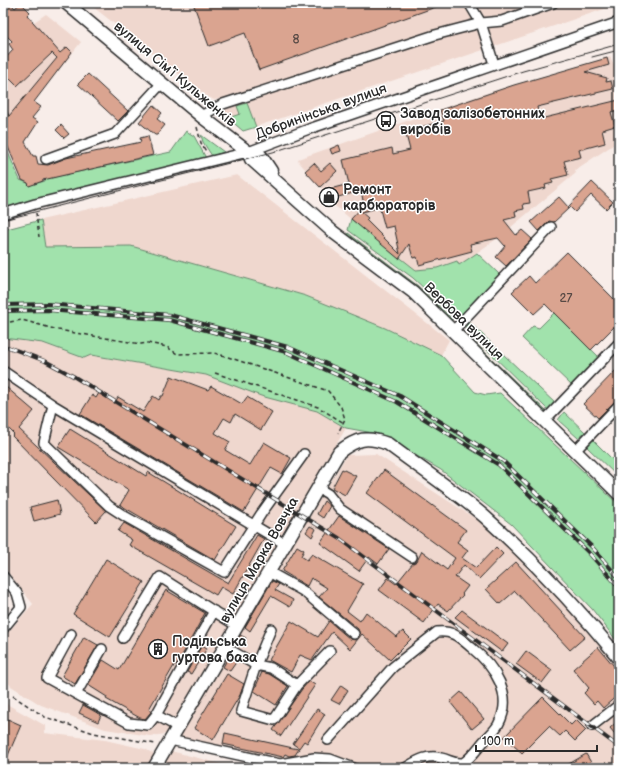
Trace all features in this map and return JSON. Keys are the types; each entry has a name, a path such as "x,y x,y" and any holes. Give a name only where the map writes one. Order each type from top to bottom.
{"main road":[{"name":"вулиця Сімʼї Кульженків","path":"66,3 162,83 199,121 248,152"},
{"name":"Вербова вулиця","path":"248,152 250,159 278,182 333,232 413,292 619,494"},
{"name":"вулиця Марка Вовчка","path":"154,768 339,452 351,442 363,439 375,439 388,444 484,516 531,560 579,609 619,658"}],"street":[{"path":"468,3 481,23 494,64"},
{"path":"199,121 223,104 435,35 481,23 502,21 553,3"},
{"name":"Добринінська вулиця","path":"3,214 36,204 248,152 494,64 619,22"},
{"path":"46,159 115,134 162,83"},
{"path":"453,331 551,227"},
{"path":"544,421 619,343"},
{"path":"3,371 53,405 285,544"},
{"path":"53,405 44,443 109,506 224,572 254,525 304,454"},
{"path":"575,451 619,405"},
{"path":"318,488 328,494 340,509 412,558"},
{"path":"269,572 303,591 354,634"},
{"path":"3,576 17,593 21,607 3,629"},
{"path":"123,638 160,577 237,626"},
{"path":"71,634 47,678 129,723 148,725 156,715 214,611"},
{"path":"271,629 256,665 241,711 274,720 297,685 330,651"},
{"path":"328,740 393,667 437,632 454,633 486,660 496,674 502,688 504,702 502,715 498,726 463,763 453,763 441,758 424,757 405,768"},
{"path":"225,647 256,665 271,668 297,685"},
{"path":"76,694 102,649"},
{"path":"592,726 619,704"},
{"path":"156,715 178,727"},
{"path":"170,740 280,764 314,758 330,759 354,768"}],"path":[{"path":"199,121 201,144 210,158"},
{"path":"36,204 39,237"},
{"path":"3,323 22,320 58,330 140,344 148,343 167,348 177,354 214,353 225,356 328,391 340,407 344,419 344,423 338,433"},
{"path":"215,374 318,407 344,423"},
{"path":"13,696 45,717 94,733 156,744"}],"shaded area":[{"path":"88,3 619,4 243,131 226,116 223,110 225,108 220,99 214,100 207,96"},
{"path":"46,14 81,42 25,113 8,139 3,130 3,81 9,78 3,73 3,61 13,50 9,44 34,22"},
{"path":"610,57 619,73 619,141 575,170 576,173 498,238 459,265 457,261 437,268 416,270 389,251 322,195 325,192 298,159 481,95"},
{"path":"237,175 449,340 441,355 385,328 306,296 131,246 45,247 41,220"},
{"path":"3,338 43,343 84,358 91,355 206,375 261,396 317,411 346,428 166,734 150,736 105,729 41,705 11,686 3,677 3,638 33,604 3,566"},
{"path":"376,454 493,530 576,613 619,666 619,768 278,768 176,736 347,455"},
{"path":"3,702 46,726 44,733 105,740 145,749 154,754 146,768 3,768"},
{"path":"167,750 237,768 156,768"}],"green space":[{"path":"247,103 256,127 243,131 228,118 240,114 237,106"},
{"path":"186,131 194,136 206,158 3,208 3,141 20,180 28,183 29,185 45,181 45,179 171,152"},
{"path":"201,135 224,152 212,156 203,142"},
{"path":"351,219 416,270 437,268 457,261 459,265 477,253 499,274 498,281 458,320 413,278 348,230"},
{"path":"41,220 45,247 131,246 306,296 385,328 441,355 475,392 486,395 500,393 619,505 619,644 592,609 511,524 441,470 379,434 346,428 317,411 261,396 206,375 91,355 84,358 43,343 3,338 3,230"},
{"path":"348,233 418,286 453,320 446,318 348,238"},
{"path":"554,313 599,357 572,386 522,338 533,326 539,328"},
{"path":"469,322 556,404 550,412 465,328"},
{"path":"463,331 548,413 543,413 465,337"},
{"path":"564,412 585,432 578,438 558,420"},
{"path":"591,438 619,466 619,478 587,447"}],"building":[{"path":"3,3 10,3 15,8 21,3 30,12 27,15 60,53 67,47 72,52 34,102 41,107 32,118 38,122 25,142 33,156 36,156 38,164 48,165 66,158 141,142 140,138 148,136 153,155 43,180 29,186 28,183 22,180 5,140 8,139 3,130 3,104 9,116 57,58 52,53 17,86 9,78 3,81 3,61 13,50 9,44 12,41 3,32"},
{"path":"193,3 444,4 259,70 245,33 209,46"},
{"path":"607,58 609,65 585,72 607,78 606,82 611,81 613,89 537,107 540,119 619,100 619,110 611,112 615,126 602,130 605,143 579,150 581,157 564,161 568,175 551,179 553,183 545,185 546,188 528,192 530,203 523,204 524,209 515,211 516,217 504,220 516,235 522,230 532,239 506,266 496,257 505,246 498,238 470,244 472,251 419,265 417,257 413,258 409,244 399,259 351,219 364,205 361,191 338,197 333,203 322,195 326,190 349,184 343,160 392,148 393,154 410,150 405,131 444,121 440,110 514,85","holes":["378,202 385,228 394,226 400,254 366,220 368,218 361,212 374,209"]},
{"path":"88,74 128,111 118,121 78,84"},
{"path":"153,105 162,113 157,119 165,125 157,135 139,122"},
{"path":"61,125 69,134 64,138 56,130"},
{"path":"339,145 341,151 332,154 330,149"},
{"path":"314,163 321,171 330,163 337,171 320,187 305,171"},
{"path":"592,182 613,202 606,209 591,195 575,212 569,206"},
{"path":"559,197 569,208 554,222 549,221 539,231 531,222"},
{"path":"567,252 619,304 619,322 591,350 545,304 534,314 512,292 529,276 535,283"},
{"path":"619,367 619,397 598,418 583,404"},
{"path":"171,376 208,390 211,386 242,404 247,397 272,412 261,430 235,414 231,422 224,418 215,433 230,442 225,450 250,465 264,442 291,458 282,474 271,468 244,512 80,414 92,395 96,398 99,393 115,403 118,397 143,412 153,396 159,400 161,396 163,396"},
{"path":"6,387 34,411 19,429 106,511 96,522 12,436 14,434 3,423 3,390"},
{"path":"70,429 146,476 148,472 236,526 215,560 120,505 129,490 58,447"},
{"path":"342,469 356,476 345,495 332,488"},
{"path":"384,470 466,530 457,542 468,550 462,558 476,568 496,547 503,554 479,579 464,565 455,577 468,586 462,594 463,595 448,611 438,604 424,623 379,590 388,578 396,584 413,563 417,561 422,551 447,570 455,558 367,493"},
{"path":"57,500 60,514 34,521 30,507"},
{"path":"324,501 330,506 323,518 317,514"},
{"path":"339,516 389,549 378,564 369,557 359,571 320,543"},
{"path":"124,523 228,583 257,535 264,539 233,594 221,587 216,595 129,545 132,540 118,531"},
{"path":"310,526 316,529 312,537 306,532"},
{"path":"297,546 304,550 301,556 307,560 312,554 363,584 347,611 360,621 366,612 396,637 403,631 411,639 390,660 362,634 350,649 332,632 312,660 300,655 291,672 269,660 291,621 318,637 329,621 350,639 356,640 360,635 358,629 319,597 327,588 311,578 307,586 282,571"},
{"path":"106,559 144,582 110,637 73,614"},
{"path":"516,562 585,637 570,650 515,591 500,604 486,589"},
{"path":"272,581 279,584 275,590 293,600 290,607 271,596 250,631 245,627"},
{"name":"Подільська гуртова база","path":"166,590 205,613 177,665 175,664 149,709 151,712 145,719 140,718 106,699 107,697 88,685 103,660 119,670"},
{"path":"462,610 508,644 502,652 455,617"},
{"path":"240,635 246,638 241,646 236,643"},
{"path":"84,637 98,645 75,684 62,676"},
{"path":"202,645 207,648 191,674 187,672"},
{"path":"598,647 619,672 619,694 603,708 597,701 594,704 584,693 589,688 573,669"},
{"path":"526,651 552,670 542,683 516,664"},
{"path":"229,656 237,661 230,671 223,667"},
{"path":"262,672 269,674 288,686 276,705 254,691"},
{"path":"227,674 244,684 240,695 213,740 194,728"},
{"path":"309,681 315,685 281,736 273,730"},
{"path":"341,685 348,690 339,704 331,700"},
{"path":"461,692 484,719 472,729 450,702"},
{"path":"543,697 571,725 576,720 586,730 575,741 565,731 560,736 549,726 522,753 504,737"},
{"path":"83,705 101,715 98,722 79,713"},
{"path":"317,709 325,714 307,743 304,741 299,748 293,744"},
{"path":"3,717 21,725 3,767"},
{"path":"619,720 619,739 610,728"},
{"path":"225,733 299,749 295,755 289,756 285,754 283,757 223,744"},
{"path":"586,754 593,766 589,768 562,768"}],"tram line":[{"path":"3,220 273,152 523,71 619,44"},
{"path":"592,57 619,50"}],"railway":[{"path":"3,305 48,304 170,315 288,347 400,396 503,461 592,547 619,578"},
{"path":"3,311 48,310 169,320 286,352 397,402 499,465 588,552 619,587"},
{"path":"8,347 45,361 73,376 339,538 619,747"}],"place":[{"name":"Завод залізобетонних виробів","path":"386,121"},
{"name":"Ремонт карбюраторів","path":"329,197"},
{"name":"Подільська гуртова база","path":"158,649"}]}
